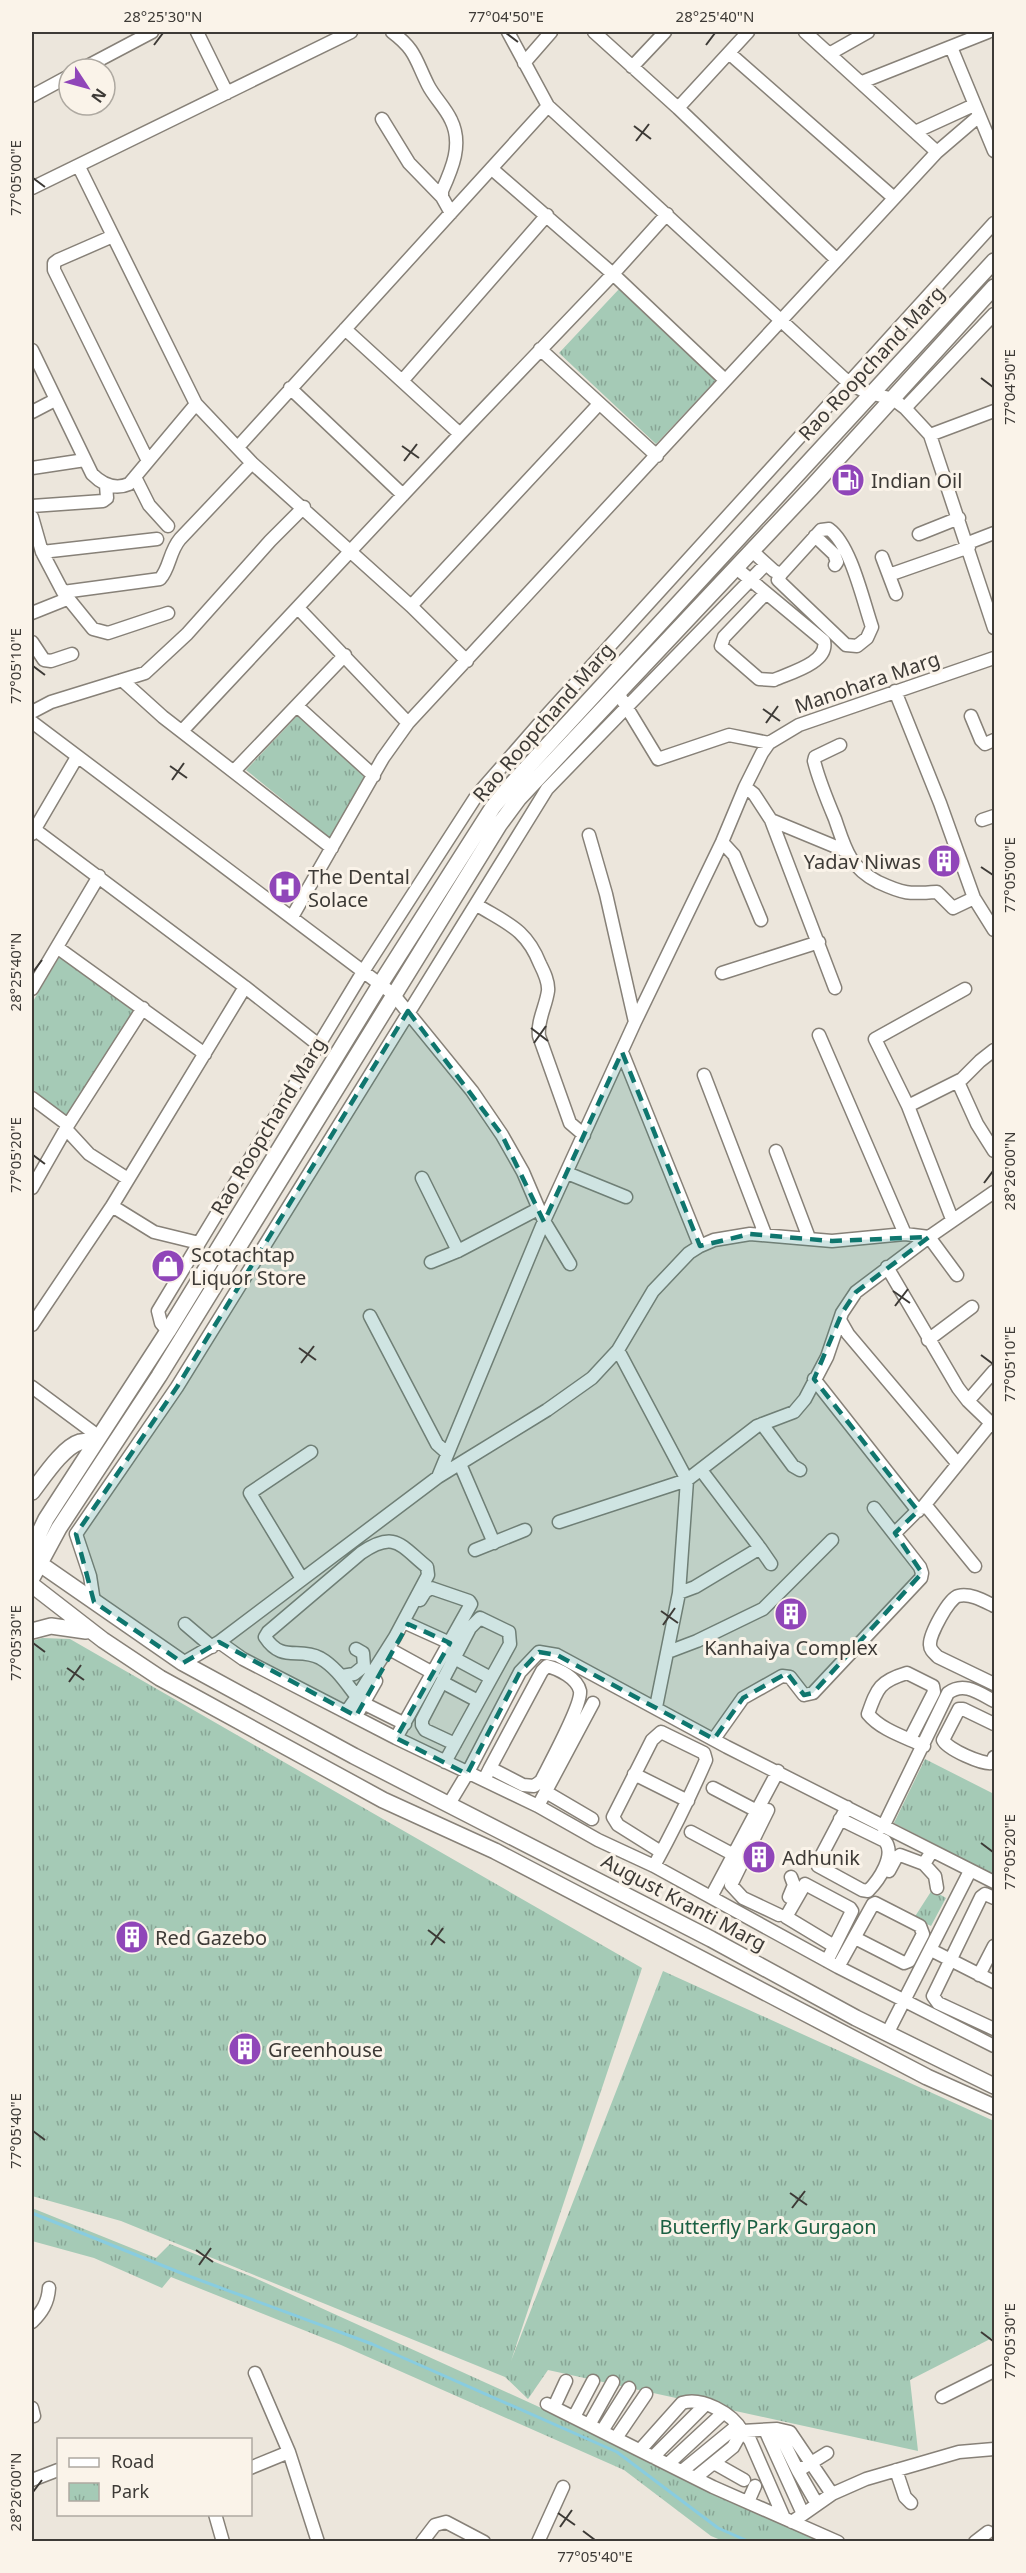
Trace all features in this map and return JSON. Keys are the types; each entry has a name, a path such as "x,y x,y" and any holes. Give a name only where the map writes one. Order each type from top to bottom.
{"main road":[{"name":"Rao Roopchand Marg","path":"32,1548 46,1519 168,1331 381,983 493,807 511,784 994,261"},
{"name":"Rao Roopchand Marg","path":"32,1578 36,1561 159,1376 393,994 499,825 519,798 735,567 899,403 994,287"},
{"path":"32,1492 63,1454 74,1445 97,1439"},
{"name":"August Kranti Marg","path":"36,1561 183,1664 354,1756 663,1915 887,2034 994,2086"},
{"path":"32,1585 92,1632 160,1678 342,1778 383,1800 495,1851 958,2093 994,2107"},
{"path":"32,1631 51,1626 64,1626 92,1632"},
{"path":"342,1778 354,1756"},
{"path":"383,1800 397,1777"},
{"path":"652,1935 663,1915"}],"street":[{"path":"105,57 152,32"},
{"path":"197,32 226,93"},
{"path":"32,186 79,167 351,32"},
{"path":"392,32 413,50 429,86 452,121 455,130 455,159 442,196"},
{"path":"508,32 548,106 850,384 899,403 930,435 994,628"},
{"path":"524,63 551,32"},
{"path":"594,32 678,108 837,260"},
{"path":"632,67 665,32"},
{"path":"678,108 748,32"},
{"path":"805,32 937,152"},
{"path":"829,54 868,32"},
{"path":"862,82 988,32"},
{"path":"951,47 994,151"},
{"path":"729,52 894,198"},
{"path":"32,96 57,82"},
{"path":"238,447 548,106"},
{"path":"915,132 977,110"},
{"path":"292,917 374,776 408,723 977,110"},
{"path":"382,119 409,163 442,196 451,213"},
{"path":"79,167 196,404 252,463 304,507 467,661"},
{"path":"492,169 613,274 725,380"},
{"path":"182,731 667,214"},
{"path":"402,381 547,215"},
{"path":"168,1331 161,1323 159,1311 364,970 477,795 994,223"},
{"path":"113,236 57,260 54,263 54,270 148,460"},
{"path":"899,403 994,314"},
{"path":"345,329 460,434"},
{"path":"540,349 657,456"},
{"path":"32,350 34,367 55,400 92,474 106,485 122,487 129,484 196,404"},
{"path":"290,388 403,495"},
{"path":"32,412 55,400"},
{"path":"411,606 599,404"},
{"path":"930,435 994,411"},
{"path":"32,468 85,460"},
{"path":"32,613 65,595 160,579 166,573 170,553 180,539 252,463"},
{"path":"135,477 149,506 168,526"},
{"path":"32,506 104,501 106,485"},
{"path":"32,712 51,702 145,673 187,634 304,507"},
{"path":"32,517 42,552 65,595 93,629 108,633 168,613"},
{"path":"919,534 959,518"},
{"path":"830,529 844,549 872,627 867,639 857,646 846,645 778,580 781,574 821,530 830,529"},
{"path":"889,575 994,533"},
{"path":"815,536 837,558 835,565"},
{"path":"42,552 157,539"},
{"path":"752,550 774,571 781,574"},
{"path":"882,557 896,594"},
{"path":"94,1602 90,1576 76,1534 177,1387 547,789 752,581 766,564"},
{"path":"735,567 824,641 825,649 817,660 767,681 759,679 721,646 724,637 766,593"},
{"path":"298,608 408,723"},
{"path":"32,642 44,660 51,661 72,654"},
{"path":"234,771 345,655"},
{"name":"Manohara Marg","path":"438,1476 544,1221 635,1022 722,842 744,786 769,743 799,725 994,658"},
{"path":"122,680 182,731 332,848"},
{"path":"895,692 940,803 974,898 994,930"},
{"path":"618,693 658,759 729,735 769,743"},
{"path":"297,706 374,776"},
{"path":"971,716 981,740 985,744 994,740"},
{"path":"32,722 393,994 472,1091 502,1135 523,1172 544,1221 570,1264"},
{"path":"840,745 815,757 814,761 846,850 855,866 865,876 897,892 911,894 937,892 953,908 974,898"},
{"path":"77,756 33,831 99,876 320,1046"},
{"path":"744,786 754,794 771,820 835,988"},
{"path":"771,820 846,850"},
{"path":"589,835 606,894 635,1022"},
{"path":"722,842 734,855 761,920"},
{"path":"32,989 99,876"},
{"path":"477,905 526,936 533,946 548,986 546,1005 538,1028 539,1036 570,1123 584,1135"},
{"path":"722,973 819,942"},
{"path":"58,948 205,1054"},
{"path":"32,1325 112,1206 245,987"},
{"path":"952,1219 908,1106 874,1039 965,989"},
{"path":"32,1188 67,1127 143,1008"},
{"path":"819,1035 905,1234"},
{"path":"908,1106 958,1082 994,1050"},
{"path":"622,1052 700,1246"},
{"path":"704,1075 765,1234"},
{"path":"958,1082 977,1124 994,1151"},
{"path":"32,1098 67,1127 89,1154 128,1179"},
{"path":"776,1151 809,1238"},
{"path":"567,1173 626,1197"},
{"path":"422,1178 458,1251"},
{"path":"559,1522 687,1480 748,1432 794,1412 805,1399 827,1357 840,1320 856,1292 952,1219 994,1192"},
{"path":"112,1206 154,1232 199,1243"},
{"path":"431,1262 458,1251 538,1209"},
{"path":"183,1664 215,1644 438,1476 547,1410 592,1378 618,1350 653,1291 682,1260 700,1246 735,1235 765,1234 847,1241 905,1234 929,1237 957,1275"},
{"path":"887,1267 928,1340 968,1401 993,1424 957,1463 921,1509 895,1533"},
{"path":"928,1340 972,1307"},
{"path":"370,1316 437,1444 447,1453"},
{"path":"840,1320 848,1334 957,1463"},
{"path":"618,1350 687,1480 679,1593 669,1652 656,1707"},
{"path":"968,1401 994,1371"},
{"path":"814,1379 921,1509"},
{"path":"32,1387 97,1439"},
{"path":"762,1424 768,1436 793,1466 800,1470"},
{"path":"302,1578 250,1493 311,1452"},
{"path":"460,1464 494,1543"},
{"path":"701,1470 771,1564"},
{"path":"714,1739 743,1698 782,1676 790,1677 804,1695 813,1693 917,1582 922,1573 920,1567 874,1508"},
{"path":"921,1509 930,1509 975,1566"},
{"path":"475,1550 525,1530"},
{"path":"360,1700 428,1575 427,1567 397,1543 387,1540 376,1542 361,1552 265,1637 272,1647 286,1654 304,1653 321,1658 342,1676 360,1700 405,1724"},
{"path":"669,1652 763,1609 832,1540"},
{"path":"679,1593 695,1587 760,1548"},
{"path":"351,1714 393,1651 424,1592 431,1588 471,1604 450,1643 422,1725 425,1730 455,1744"},
{"path":"994,1606 972,1596 957,1596 951,1600 941,1617 932,1634 930,1644 938,1656 994,1684"},
{"path":"396,1738 437,1677 454,1658 476,1620 480,1618 503,1628 509,1632 510,1644 445,1762"},
{"path":"184,1624 243,1659 468,1774 538,1806 598,1840 654,1866 833,1964 994,2046"},
{"path":"408,1624 450,1643"},
{"path":"342,1676 354,1674 364,1665 363,1653 356,1649"},
{"path":"393,1651 478,1701"},
{"path":"448,1804 468,1774 520,1672 539,1652 557,1655 883,1827 994,1882"},
{"path":"454,1658 491,1678"},
{"path":"484,1780 490,1768 542,1671 547,1666 554,1668 576,1682 580,1692 577,1706 541,1781 534,1786 523,1785 490,1768"},
{"path":"910,1739 934,1692 933,1686 907,1672 885,1681 873,1698 868,1714 873,1721 924,1746"},
{"path":"883,1827 948,1693 956,1687 964,1686 994,1701"},
{"path":"538,1806 593,1702"},
{"path":"994,1724 959,1709 943,1740 950,1748 985,1763 992,1763 994,1757"},
{"path":"654,1866 662,1852 688,1800 706,1761 706,1756 662,1732 652,1740 613,1820 662,1852"},
{"path":"778,1771 731,1885 742,1898 779,1915"},
{"path":"634,1774 688,1800"},
{"path":"713,1788 762,1810"},
{"path":"546,1792 592,1819"},
{"path":"840,1819 885,1841 889,1846 890,1852 886,1862 868,1891 824,1872 818,1866 818,1862 840,1819 847,1807"},
{"path":"711,1897 762,1810"},
{"path":"691,1832 734,1855"},
{"path":"924,1864 932,1851"},
{"path":"879,1889 896,1858 900,1855 924,1864 935,1876 937,1888"},
{"path":"887,2034 970,1871"},
{"path":"771,1929 794,1885 791,1877"},
{"path":"833,1964 834,1946 852,1911 805,1884 788,1914 788,1920 834,1946"},
{"path":"994,1898 985,1894 981,1897 933,1996 934,2001 994,2029"},
{"path":"833,1964 855,1938 875,1903 920,1926 923,1934 909,1961 904,1963 855,1938"},
{"path":"979,1975 994,1946"},
{"path":"931,1950 994,1982"},
{"path":"32,2322 41,2313 48,2300 50,2288"},
{"path":"942,2397 994,2371"},
{"path":"255,2373 289,2452 318,2541"},
{"path":"574,2417 593,2381"},
{"path":"566,2382 550,2406 713,2487 838,2541"},
{"path":"589,2425 613,2382"},
{"path":"602,2431 629,2388"},
{"path":"616,2438 646,2394"},
{"path":"640,2450 678,2405 685,2401 706,2404 723,2413 750,2440 788,2520"},
{"path":"653,2457 706,2404"},
{"path":"668,2464 723,2413"},
{"path":"713,2487 719,2465 733,2447 740,2428"},
{"path":"682,2471 740,2428 790,2432 832,2494"},
{"path":"771,2430 818,2504"},
{"path":"771,2430 803,2514"},
{"path":"252,2467 289,2452"},
{"path":"788,2520 803,2514 832,2494 896,2470 959,2452 994,2452"},
{"path":"798,2471 827,2453"},
{"path":"695,2478 719,2465"},
{"path":"719,2465 749,2483 748,2502"},
{"path":"32,2480 57,2470"},
{"path":"896,2470 905,2497 910,2503"},
{"path":"538,2541 563,2487"},
{"path":"216,2516 223,2541"},
{"path":"422,2541 435,2525 446,2522 484,2541"},
{"path":"975,2541 988,2532"}],"highlighted area":[{"path":"408,1011 502,1135 544,1222 622,1052 700,1246 750,1234 832,1241 929,1237 856,1292 842,1313 814,1379 918,1511 895,1533 922,1573 813,1693 804,1695 787,1673 743,1698 714,1739 557,1655 539,1652 520,1672 467,1774 396,1738 450,1643 408,1624 356,1716 219,1642 183,1663 94,1602 76,1534 177,1387"}],"green space":[{"path":"620,288 717,379 656,444 559,353"},
{"path":"298,715 366,777 330,838 246,770"},
{"path":"60,956 134,1011 67,1116 32,1089 32,1003"},
{"name":"Butterfly Park Gurgaon","path":"42,1638 70,1639 642,1968 511,2361 663,1971 994,2121 994,2337 910,2380 918,2451 548,2370 528,2399 505,2377 121,2221 32,2196 32,1641"},
{"path":"925,1759 994,1794 994,1875 894,1823"},
{"path":"932,1890 946,1898 931,1926 914,1918"},
{"path":"32,2208 156,2258 170,2244 255,2278 537,2406 825,2541 723,2541 711,2536 624,2470 341,2345 171,2277 162,2288 94,2258 32,2241"}],"waterway":[{"path":"32,2213 186,2275 372,2344 617,2452 718,2528 750,2542"}],"place":[{"name":"Indian Oil","path":"848,480"},
{"name":"Yadav Niwas","path":"944,861"},
{"name":"The Dental Solace","path":"285,887"},
{"name":"Scotachtap Liquor Store","path":"168,1266"},
{"name":"Kanhaiya Complex","path":"791,1614"},
{"name":"Adhunik","path":"759,1857"},
{"name":"Red Gazebo","path":"132,1937"},
{"name":"Greenhouse","path":"245,2049"}]}
